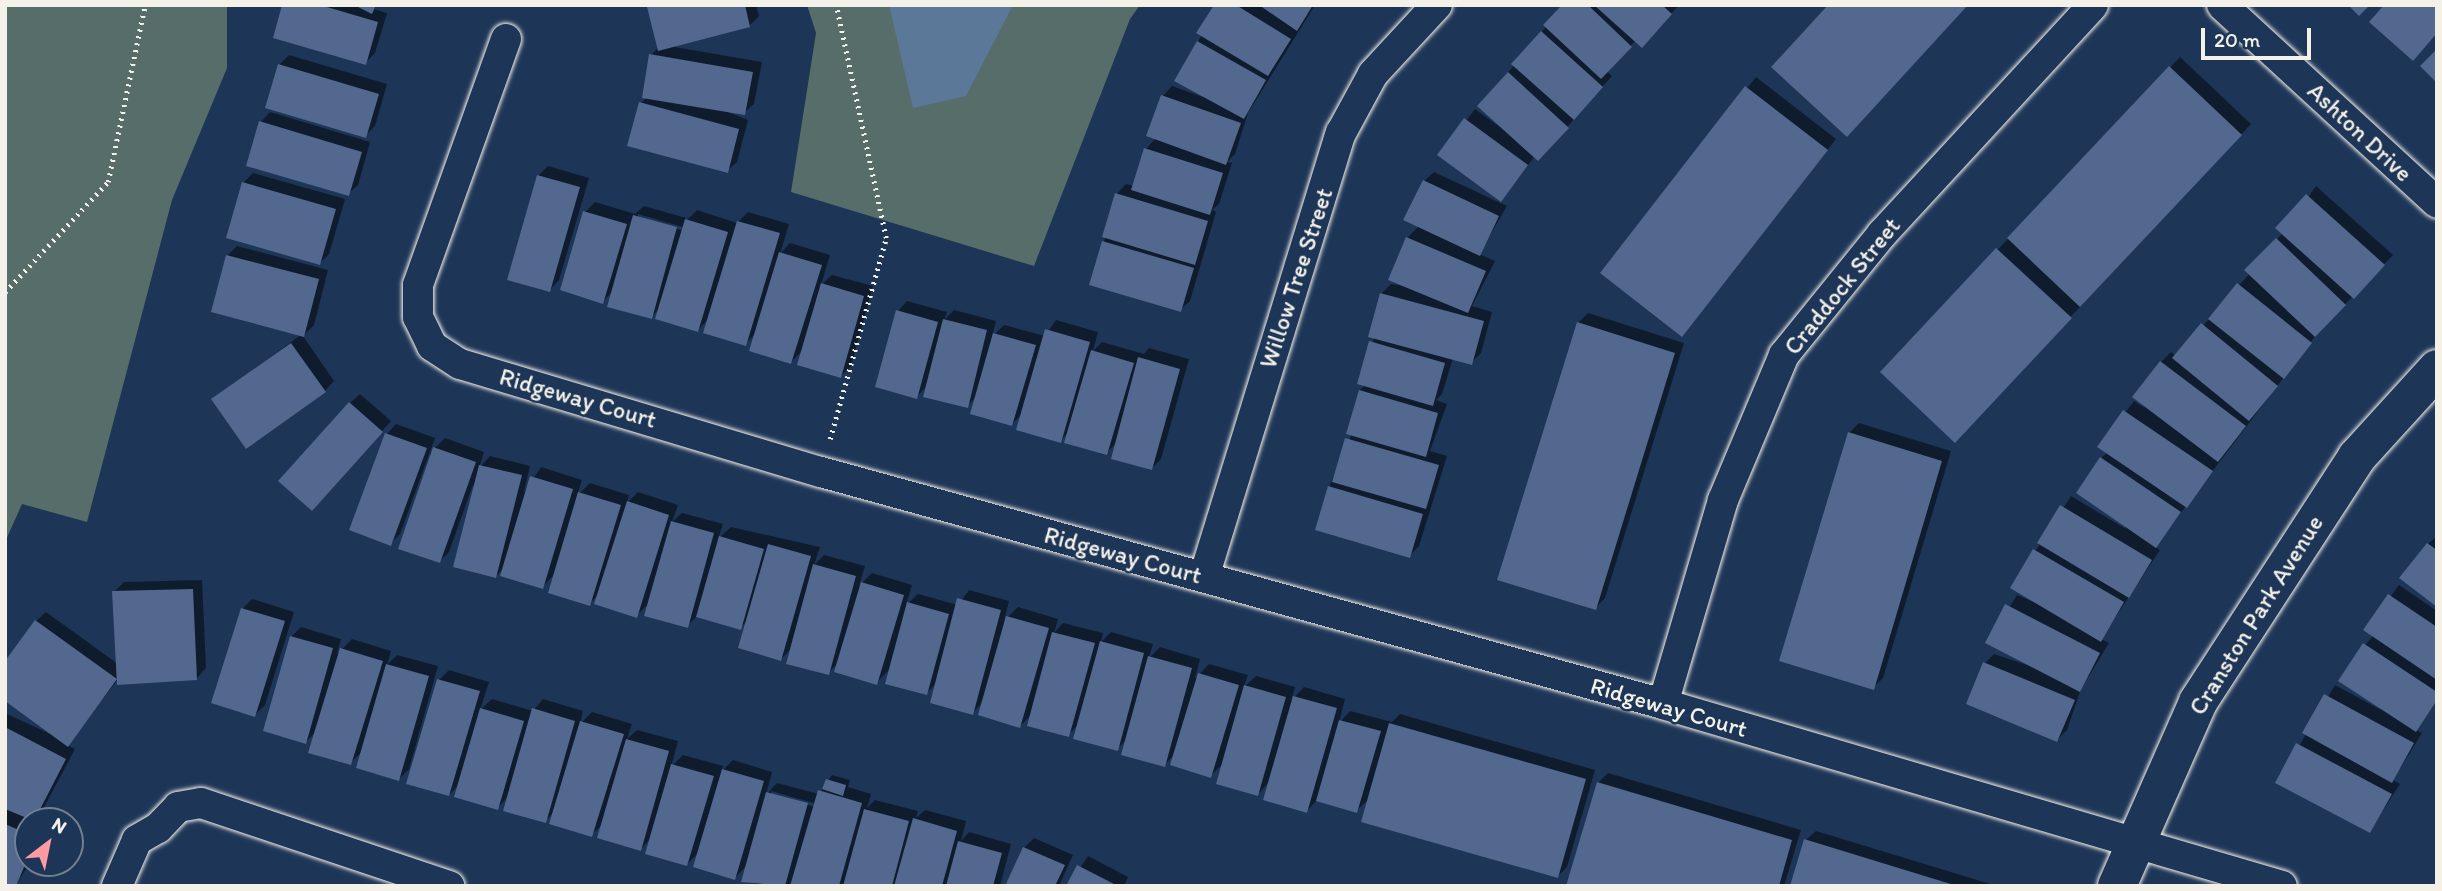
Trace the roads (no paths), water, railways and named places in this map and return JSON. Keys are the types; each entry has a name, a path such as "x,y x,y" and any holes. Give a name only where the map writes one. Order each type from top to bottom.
{"street":[{"name":"Willow Tree Street","path":"1204,578 1342,133 1373,74 1437,5"},
{"name":"Craddock Street","path":"1663,704 1723,500 1784,355 1882,234 2093,5"},
{"name":"Ashton Drive","path":"2222,5 2437,203"},
{"name":"Ridgeway Court","path":"506,38 418,285 418,317 432,346 460,364 544,386 821,472 1663,704 2282,886"},
{"name":"Cranston Park Avenue","path":"2117,886 2132,844 2198,702 2357,457 2437,369"},
{"path":"117,886 137,840 158,828 178,807 201,803 449,886"}],"water":[{"path":"889,5 1013,5 966,96 913,108"}]}
